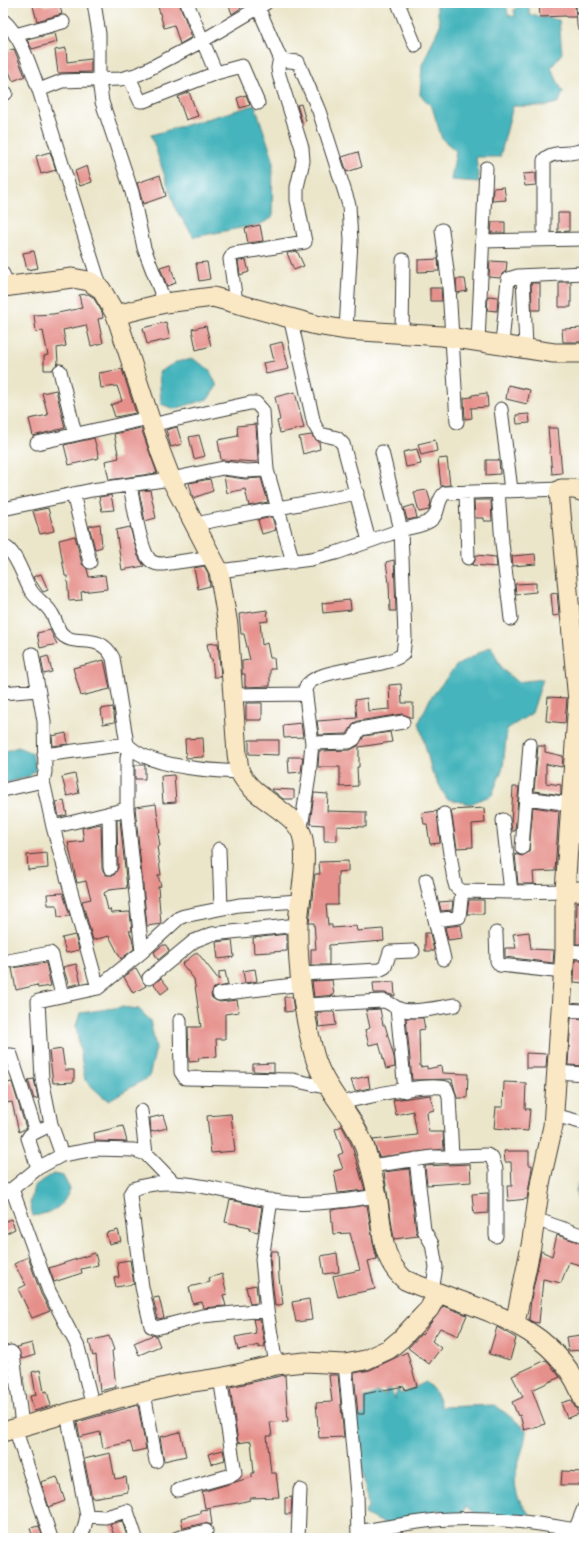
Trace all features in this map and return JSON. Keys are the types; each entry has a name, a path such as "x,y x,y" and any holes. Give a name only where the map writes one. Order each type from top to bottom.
{"street":[{"path":"94,3 99,34 99,80 104,108 132,192 144,248 165,303"},
{"path":"187,3 216,73"},
{"path":"398,3 415,45"},
{"path":"583,3 584,25"},
{"path":"39,90 62,81 99,80 129,77 154,66 262,5 280,57 284,62 298,62 302,70 319,111 349,205 351,241 346,330"},
{"path":"3,20 15,35 28,61 39,90 101,289 116,315 150,422 171,479 216,564 228,625 240,772 263,799 301,828"},
{"path":"15,35 63,22"},
{"path":"236,302 230,257 238,252 302,244 305,242 297,200 297,187 303,161 302,148 279,75 278,68 280,57"},
{"path":"129,77 137,97 140,101 144,101 216,73 242,66 258,103"},
{"path":"544,240 544,160 553,155 570,154 584,149"},
{"path":"478,341 486,168"},
{"path":"442,230 449,288 450,337 457,422"},
{"path":"482,241 584,239"},
{"path":"402,334 403,260"},
{"path":"502,344 506,282 511,277 584,273"},
{"path":"522,276 526,348"},
{"path":"4,282 72,278 89,282 101,289"},
{"path":"116,315 165,303 213,297 236,302 316,325 346,330 450,337 554,353 584,353"},
{"path":"290,317 314,424 320,434 338,438 343,444 369,541"},
{"path":"60,371 75,434"},
{"path":"37,443 75,434 256,403 263,410 267,470 293,562"},
{"path":"501,409 504,491 502,543 511,619"},
{"path":"382,452 401,530 405,637 403,654 392,661 318,677 307,684 306,694 312,743 309,776 301,828 304,848 298,925 301,979 314,1054 329,1088 361,1137 377,1196 384,1246 393,1267 406,1280 478,1307 515,1323 539,1339 563,1361 579,1386 584,1401"},
{"path":"3,509 73,494 171,479 223,468 246,471 267,470"},
{"path":"130,485 143,542 150,560 156,564 293,562 336,553 431,521 435,516 440,498 445,493 561,489 574,489 584,492"},
{"path":"515,1323 554,1115 565,951 565,890 576,836 571,804 581,701 559,496 561,489"},
{"path":"466,492 468,558"},
{"path":"195,524 357,493"},
{"path":"73,494 90,562"},
{"path":"3,546 11,551 29,589 52,613 64,636 102,644 109,649 113,658 128,745 128,809 142,952"},
{"path":"32,654 44,721 45,772 43,781 53,827 98,988"},
{"path":"3,692 38,690"},
{"path":"234,695 306,694"},
{"path":"312,743 349,742 354,739 359,729 403,722"},
{"path":"522,848 530,744"},
{"path":"44,755 128,745 145,756 184,767 206,771 240,772"},
{"path":"3,790 43,781"},
{"path":"526,798 571,804"},
{"path":"53,827 128,809"},
{"path":"109,813 110,868"},
{"path":"444,814 454,880 456,886 462,891 584,891"},
{"path":"503,820 511,892"},
{"path":"219,850 221,908"},
{"path":"426,880 444,959"},
{"path":"435,920 459,917 462,891"},
{"path":"62,1156 52,1124 42,1079 38,1001 98,988 142,952 179,918 190,914 239,905 300,901"},
{"path":"149,978 200,938 212,934 298,925"},
{"path":"496,933 497,961 500,965 563,972"},
{"path":"219,994 301,979 379,970 385,967 390,952 413,951"},
{"path":"565,951 584,952"},
{"path":"3,962 50,953 52,955 62,995"},
{"path":"305,1005 384,1001 389,1002 402,1010 455,1005"},
{"path":"397,1008 405,1090"},
{"path":"562,1010 584,1012"},
{"path":"180,1020 181,1072 185,1078 293,1080 329,1088"},
{"path":"3,1055 11,1055 36,1132"},
{"path":"557,1072 584,1074"},
{"path":"340,1103 405,1090 443,1087 448,1091 452,1156"},
{"path":"141,1111 146,1154"},
{"path":"554,1115 584,1123"},
{"path":"38,1168 28,1138 52,1124"},
{"path":"93,1407 78,1347 49,1291 8,1191 38,1168 62,1156 95,1149 134,1150 146,1154 173,1182"},
{"path":"370,1166 416,1159 487,1155 492,1158 495,1163 496,1236"},
{"path":"13,1428 144,1392 179,1384 220,1378 276,1365 305,1362 345,1364 365,1360 389,1349 429,1309 435,1292 436,1267 432,1244 424,1230 416,1159"},
{"path":"267,1310 202,1316 153,1328 149,1324 142,1287 130,1194 133,1189 173,1182 290,1203 317,1203 377,1196"},
{"path":"271,1200 262,1259 267,1310 276,1365"},
{"path":"535,1219 584,1236"},
{"path":"3,1354 11,1352 13,1354 13,1428 51,1538"},
{"path":"345,1364 357,1494 358,1535 413,1523 451,1519 502,1519 538,1523 574,1534 584,1508"},
{"path":"178,1490 232,1475 234,1473 220,1378"},
{"path":"144,1392 156,1461"},
{"path":"67,1414 87,1516 80,1538"},
{"path":"298,1538 300,1490"},
{"path":"87,1516 106,1517 127,1511 136,1538"},
{"path":"177,1538 206,1531"}],"water":[{"path":"436,3 506,3 508,15 515,17 514,10 523,3 528,3 530,15 559,20 562,53 551,68 563,92 559,102 547,106 513,106 500,157 476,157 479,182 451,180 456,151 442,139 432,107 420,95 422,65 440,25"},
{"path":"255,105 273,159 272,218 261,224 194,237 176,210 151,135"},
{"path":"193,359 209,369 217,386 208,399 174,409 161,404 159,372 176,362"},
{"path":"491,646 502,669 517,682 543,679 532,713 507,729 503,767 492,795 470,804 447,799 432,772 419,722 430,699 456,666"},
{"path":"18,747 32,753 36,770 28,777 3,784 3,752"},
{"path":"121,1007 139,1009 150,1020 156,1048 149,1077 109,1100 102,1096 85,1080 76,1026 80,1013"},
{"path":"584,1167 584,1230 582,1230 576,1191"},
{"path":"53,1174 63,1176 70,1189 67,1196 60,1205 51,1211 33,1216 30,1204 34,1186"},
{"path":"385,1373 394,1399 398,1389 401,1394 426,1382 437,1394 441,1407 495,1405 526,1429 524,1445 515,1477 515,1485 519,1499 530,1515 480,1517 466,1506 462,1515 454,1517 438,1509 431,1528 421,1517 388,1525 364,1514 368,1507 359,1446 351,1428 365,1410 365,1398 377,1392 386,1395"}],"building":[{"path":"42,3 45,6 59,3 62,14 37,21 33,6"},
{"path":"157,3 179,3 192,37 180,44 174,25 164,28"},
{"path":"228,3 239,3 241,8 232,14"},
{"path":"539,3 575,3 576,17 540,17"},
{"path":"55,33 57,42 32,49 27,40"},
{"path":"66,48 67,62 91,59 91,72 58,73 55,50"},
{"path":"14,49 25,76 13,81 7,67 3,69 3,52"},
{"path":"189,92 198,116 186,120 178,97"},
{"path":"246,95 250,105 240,108 237,98"},
{"path":"301,104 306,121 302,122 297,105"},
{"path":"50,152 56,170 41,174 36,156"},
{"path":"358,152 362,167 347,172 342,157"},
{"path":"87,166 92,182 80,186 75,171"},
{"path":"536,173 536,185 525,186 523,174"},
{"path":"160,175 166,196 143,204 137,183"},
{"path":"504,187 506,200 492,201 493,188"},
{"path":"558,213 569,213 569,231 558,232"},
{"path":"492,222 505,222 505,233 491,233"},
{"path":"260,225 263,241 248,243 245,228"},
{"path":"34,251 38,268 27,270 23,253"},
{"path":"297,251 304,266 294,270 287,253"},
{"path":"438,259 439,271 418,272 418,260"},
{"path":"246,260 249,272 240,275 238,261"},
{"path":"490,261 507,262 506,271 500,278 489,277"},
{"path":"207,262 210,279 199,281 196,263"},
{"path":"170,264 176,283 167,286 160,267"},
{"path":"456,279 465,279 467,291 457,293"},
{"path":"559,282 571,282 571,307 559,307"},
{"path":"531,283 540,283 540,310 532,310"},
{"path":"430,288 441,288 442,301 430,301"},
{"path":"88,294 93,297 102,312 103,318 98,319 103,343 91,346 86,325 63,330 66,346 57,348 58,363 52,370 44,370 44,356 48,355 43,331 36,332 34,315 53,314 82,308 79,295"},
{"path":"488,296 498,297 497,311 487,310"},
{"path":"166,322 170,339 147,344 143,328"},
{"path":"206,326 211,346 196,350 192,329"},
{"path":"584,328 584,342 563,342 562,329"},
{"path":"282,342 289,369 266,374 263,363 274,361 270,345"},
{"path":"122,369 136,413 115,417 111,405 122,401 117,386 101,388 99,373"},
{"path":"508,385 530,390 527,404 506,399"},
{"path":"56,390 65,428 33,436 29,419 48,415 42,393"},
{"path":"295,392 304,428 280,433 277,421 280,420 275,397"},
{"path":"487,393 488,407 471,408 472,418 465,419 464,398 472,397 472,395"},
{"path":"529,414 530,423 517,424 516,415"},
{"path":"256,424 258,462 221,460 218,440 238,436 237,426"},
{"path":"177,427 182,444 171,447 166,430"},
{"path":"141,428 157,473 109,480 105,461 119,458 114,434"},
{"path":"548,428 558,428 562,473 552,474"},
{"path":"199,435 205,456 194,459 189,437"},
{"path":"311,435 319,442 320,449 303,454 299,437"},
{"path":"94,438 99,458 69,465 64,445"},
{"path":"435,440 437,451 421,455 418,444"},
{"path":"417,449 421,464 406,467 403,452"},
{"path":"447,458 450,485 441,486 438,459"},
{"path":"486,460 499,460 500,474 486,475"},
{"path":"224,476 245,479 261,478 268,502 249,506 245,489 227,493"},
{"path":"210,479 213,491 193,498 189,483"},
{"path":"150,490 156,518 145,521 139,491"},
{"path":"427,490 431,503 429,510 419,512 414,492"},
{"path":"111,495 114,510 102,511 99,497"},
{"path":"474,500 491,500 492,521 484,521 484,518 475,518"},
{"path":"414,505 417,518 407,520 404,508"},
{"path":"48,508 54,531 40,534 33,511"},
{"path":"272,517 276,530 262,534 258,520"},
{"path":"100,524 102,547 95,549 89,526"},
{"path":"130,527 138,556 144,566 122,570 116,530"},
{"path":"75,536 82,564 87,569 89,577 105,575 107,589 81,592 82,600 69,601 67,576 65,576 59,540"},
{"path":"535,554 536,564 513,566 512,556"},
{"path":"476,555 496,557 497,567 472,565 475,561"},
{"path":"394,560 396,611 390,611 389,583 386,562"},
{"path":"204,566 208,573 210,586 198,589 194,568"},
{"path":"41,574 48,590 43,592 33,577"},
{"path":"536,583 536,592 516,594 515,584"},
{"path":"557,593 559,615 553,616 551,594"},
{"path":"350,600 351,610 323,613 322,603"},
{"path":"267,610 268,621 260,622 262,645 267,643 270,658 274,658 275,669 270,669 270,686 245,687 245,674 242,674 242,661 250,660 244,634 241,634 239,614"},
{"path":"50,630 57,644 40,648 37,633"},
{"path":"218,643 221,677 214,677 212,659 210,659 207,644"},
{"path":"48,656 52,672 44,674 41,658"},
{"path":"104,660 110,689 81,696 73,668"},
{"path":"401,684 402,703 413,703 413,718 402,714 358,721 354,723 347,734 319,735 317,721 357,718 355,700 367,698 368,711 390,709 389,685"},
{"path":"548,697 567,698 565,723 546,721"},
{"path":"246,703 262,703 262,720 246,720"},
{"path":"113,707 115,722 103,724 101,709"},
{"path":"301,723 303,737 284,738 283,725"},
{"path":"390,732 392,742 359,747 359,767 357,767 358,786 340,787 340,767 318,767 319,751 350,750 358,746 364,736"},
{"path":"66,733 68,744 53,746 52,736"},
{"path":"203,738 204,757 186,758 185,739"},
{"path":"249,740 279,740 279,755 249,754"},
{"path":"538,746 545,746 545,752 563,756 562,767 546,764 546,783 561,785 561,795 534,791"},
{"path":"288,757 303,757 301,772 289,773"},
{"path":"135,765 145,765 145,779 135,779"},
{"path":"75,774 79,793 67,796 62,777"},
{"path":"174,775 176,802 163,803 161,776"},
{"path":"513,787 519,787 515,831 512,831 511,824"},
{"path":"583,788 584,829 580,829"},
{"path":"271,789 294,790 294,799 283,799"},
{"path":"314,793 328,794 327,811 366,812 366,827 337,826 337,841 324,841 324,825 310,824"},
{"path":"64,801 67,815 59,817 56,802"},
{"path":"156,804 160,833 158,833 160,846 157,846 161,875 158,875 161,886 158,887 161,924 147,926 135,807"},
{"path":"533,807 559,811 555,871 533,872 534,884 518,884 515,854 522,856 529,852"},
{"path":"484,808 485,823 472,824 473,847 457,848 451,810"},
{"path":"437,811 440,843 430,844 427,824 424,824 422,813"},
{"path":"120,819 127,888 109,890 104,893 108,910 110,909 111,913 130,912 132,931 129,931 134,949 121,959 109,936 93,940 82,901 91,899 86,881 77,883 68,843 84,841 82,828 101,824 102,869 106,875 114,875 118,868 117,820"},
{"path":"47,853 48,868 28,870 27,855"},
{"path":"348,861 348,871 338,872 338,905 326,905 328,925 332,925 332,928 356,926 357,931 383,929 384,941 329,945 329,965 311,965 311,949 316,949 314,923 309,923 315,874 320,874 319,862"},
{"path":"63,893 70,916 58,917 57,905 48,905 47,894"},
{"path":"469,900 484,900 484,914 467,914"},
{"path":"453,901 452,910 441,911 439,902"},
{"path":"577,902 584,902 584,944 576,944"},
{"path":"461,925 463,938 448,940 445,927"},
{"path":"529,932 531,949 554,950 553,963 505,957 505,948 516,948 513,934"},
{"path":"425,933 430,933 434,951 425,951"},
{"path":"287,934 287,951 254,953 253,938"},
{"path":"75,935 79,950 66,953 62,938"},
{"path":"232,940 234,957 218,959 216,942"},
{"path":"163,945 166,945 169,951 158,960 154,952"},
{"path":"197,952 219,980 219,972 225,971 228,985 214,988 211,995 212,998 220,1002 237,1000 239,1012 225,1014 225,1039 216,1039 217,1057 198,1058 199,1061 189,1062 188,1027 201,1027 194,979 182,964"},
{"path":"575,960 584,960 584,983 574,982"},
{"path":"46,963 51,986 38,988 37,985 16,990 12,968"},
{"path":"76,964 81,983 69,986 63,967"},
{"path":"136,968 146,986 133,993 124,977"},
{"path":"255,969 257,981 245,983 243,971"},
{"path":"161,978 169,988 161,994 154,984"},
{"path":"332,980 334,995 314,997 312,981"},
{"path":"394,982 395,996 385,993 374,993 373,983"},
{"path":"284,997 292,997 294,1011 285,1012"},
{"path":"380,1009 383,1025 385,1025 394,1057 395,1067 386,1069 379,1043 369,1045 365,1030 370,1028 366,1010"},
{"path":"317,1012 334,1012 336,1025 319,1027"},
{"path":"406,1018 423,1018 425,1029 419,1030 420,1067 427,1066 427,1069 441,1066 442,1073 468,1074 467,1098 457,1098 452,1079 412,1080"},
{"path":"571,1018 584,1019 584,1066 568,1065"},
{"path":"62,1049 65,1070 74,1070 74,1082 53,1083 49,1051"},
{"path":"526,1053 547,1054 546,1068 526,1068"},
{"path":"274,1063 274,1072 253,1071 253,1064"},
{"path":"368,1076 370,1088 355,1091 351,1080"},
{"path":"34,1079 38,1098 34,1099 28,1080"},
{"path":"12,1082 26,1128 19,1132 12,1102 6,1103 3,1091 3,1084"},
{"path":"504,1082 526,1083 525,1109 530,1109 528,1131 494,1128 496,1107 503,1107"},
{"path":"430,1095 434,1110 427,1112 429,1132 443,1132 444,1149 379,1157 373,1140 417,1135 413,1111 396,1115 393,1100"},
{"path":"231,1114 235,1151 211,1153 207,1116"},
{"path":"163,1115 167,1128 151,1132 150,1118"},
{"path":"123,1126 127,1142 95,1141 94,1133"},
{"path":"342,1126 352,1146 365,1190 338,1193 334,1171 343,1169 338,1155 343,1153 335,1129"},
{"path":"504,1151 529,1151 529,1165 532,1165 532,1168 527,1199 508,1201 507,1186 512,1186 511,1162 505,1162"},
{"path":"470,1164 471,1182 427,1185 425,1166"},
{"path":"409,1169 416,1231 418,1236 394,1239 384,1172"},
{"path":"488,1193 488,1213 474,1214 472,1194"},
{"path":"230,1200 262,1207 258,1232 249,1230 250,1227 225,1222"},
{"path":"367,1205 377,1259 368,1261 375,1289 338,1297 333,1276 360,1270 350,1233 333,1234 331,1210"},
{"path":"11,1219 15,1229 3,1235 3,1222"},
{"path":"118,1230 121,1241 109,1244 106,1233"},
{"path":"557,1235 584,1244 584,1266 569,1262 561,1283 543,1279 539,1323 533,1322 529,1320 531,1299 541,1251 552,1256"},
{"path":"271,1251 278,1251 279,1278 283,1304 275,1306 270,1259"},
{"path":"95,1253 98,1265 81,1269 82,1273 54,1282 49,1268"},
{"path":"337,1253 339,1272 324,1274 321,1256"},
{"path":"28,1257 41,1294 50,1311 32,1318 18,1289 26,1285 14,1264"},
{"path":"130,1260 134,1284 116,1287 114,1278 119,1277 117,1262"},
{"path":"222,1274 227,1294 223,1295 226,1306 203,1308 202,1302 193,1304 189,1287 210,1282 209,1278"},
{"path":"256,1285 258,1303 250,1304 246,1287"},
{"path":"159,1297 164,1318 158,1319 153,1298"},
{"path":"309,1299 312,1320 296,1322 292,1302"},
{"path":"443,1306 467,1315 458,1336 440,1328 432,1341 441,1348 429,1364 408,1348 421,1334 422,1335"},
{"path":"253,1319 260,1319 265,1346 259,1348 259,1345 238,1350 235,1337 256,1333"},
{"path":"497,1327 516,1338 510,1360 489,1354"},
{"path":"153,1335 156,1336 160,1346 139,1355 134,1343"},
{"path":"581,1335 583,1350 568,1351 566,1337"},
{"path":"109,1336 114,1350 112,1351 116,1387 100,1391 96,1355 93,1356 89,1341"},
{"path":"32,1343 35,1355 22,1359 17,1347"},
{"path":"407,1352 417,1386 405,1390 404,1386 364,1394 364,1414 358,1414 354,1373 370,1370"},
{"path":"546,1360 560,1377 532,1390 545,1424 524,1430 520,1415 518,1416 512,1402 523,1397 512,1376"},
{"path":"6,1365 9,1386 3,1387 3,1366"},
{"path":"40,1370 44,1392 47,1391 51,1406 34,1411 30,1396 36,1395 32,1372"},
{"path":"285,1375 288,1421 270,1422 272,1436 267,1436 271,1473 276,1473 279,1497 250,1498 250,1500 238,1503 205,1508 202,1492 252,1477 252,1473 254,1473 251,1441 238,1443 230,1387"},
{"path":"329,1375 338,1375 344,1437 319,1438 316,1403 332,1402"},
{"path":"571,1400 579,1414 567,1418 561,1403"},
{"path":"138,1405 146,1449 133,1452 130,1442 103,1448 100,1432 80,1437 77,1422"},
{"path":"180,1432 186,1456 164,1461 160,1437"},
{"path":"223,1450 225,1460 211,1464 208,1454"},
{"path":"110,1453 115,1479 126,1477 128,1492 92,1498 84,1459"},
{"path":"562,1471 584,1472 584,1485 561,1485"},
{"path":"57,1477 65,1501 49,1507 41,1482"},
{"path":"292,1497 291,1514 285,1514 285,1498"},
{"path":"210,1509 212,1525 204,1523 183,1528 181,1518 200,1513 200,1510"},
{"path":"122,1521 127,1536 115,1538 110,1524"},
{"path":"39,1526 43,1538 33,1538 30,1528"}]}
